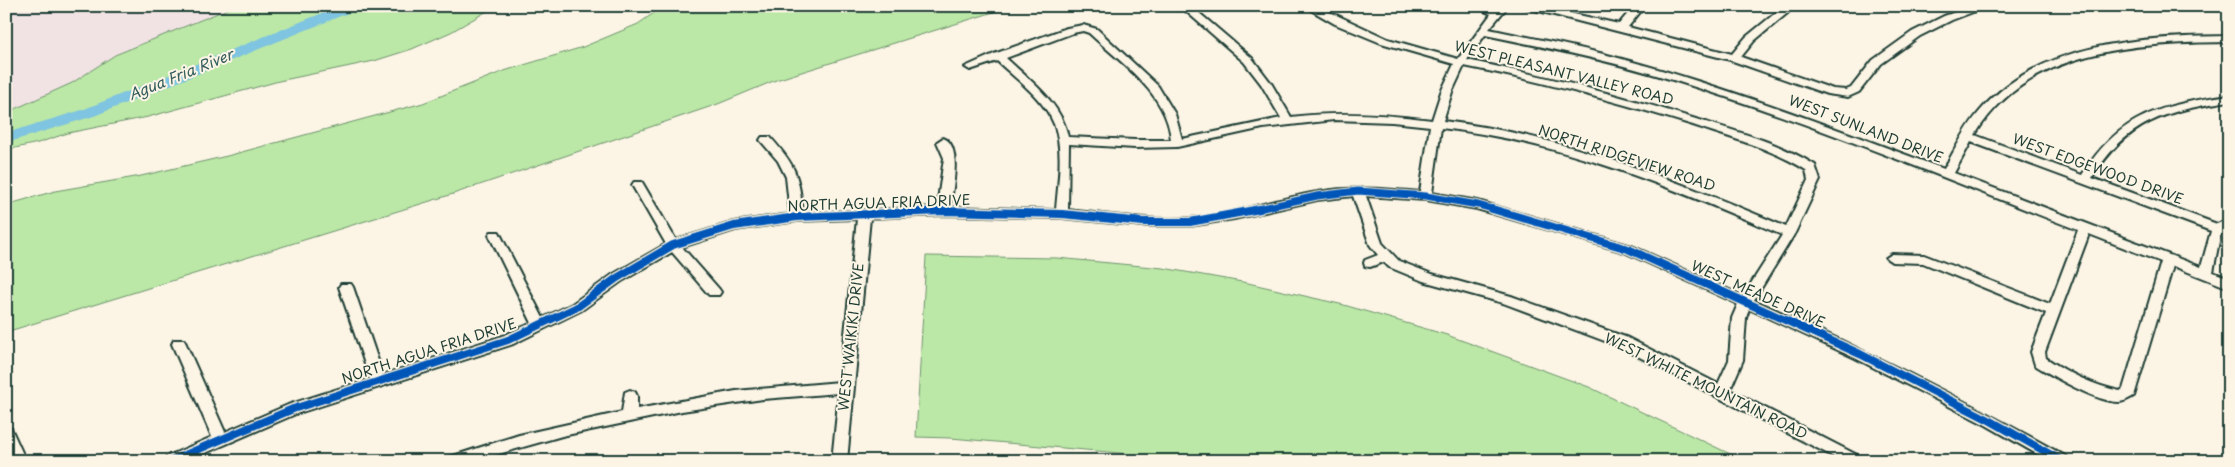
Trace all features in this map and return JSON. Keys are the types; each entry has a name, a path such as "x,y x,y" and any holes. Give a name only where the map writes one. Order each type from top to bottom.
{"street":[{"path":"1185,6 1248,60 1266,83 1288,121"},
{"name":"WEST PLEASANT VALLEY ROAD","path":"1309,6 1365,34 1430,56 1516,74 1670,114 1749,140 1800,160 1811,168 1814,180 1789,233"},
{"path":"1478,6 1501,9"},
{"path":"1524,6 1621,28 1734,58 1831,92 1848,94 1855,90 1877,62 1916,34 1948,18 1984,6"},
{"path":"1621,28 1640,6"},
{"path":"1734,58 1750,39 1791,6"},
{"path":"1426,196 1428,160 1444,100 1460,63 1501,9"},
{"path":"970,67 1071,30 1083,28 1093,31 1154,88 1177,134 1177,143"},
{"name":"WEST SUNLAND DRIVE","path":"1483,32 1607,58 1677,78 1804,120 2229,283"},
{"path":"1356,43 1365,34"},
{"path":"1947,175 1984,112 2012,86 2048,66 2114,47 2189,39 2229,39"},
{"path":"998,56 1049,108 1059,122 1064,140 1062,214"},
{"path":"2085,180 2097,158 2118,136 2138,122 2164,111 2198,102 2229,98"},
{"name":"NORTH RIDGEVIEW ROAD","path":"1064,140 1177,143 1288,121 1332,117 1384,117 1438,122 1536,143 1594,160 1727,206 1789,233"},
{"name":"WEST EDGEWOOD DRIVE","path":"1968,137 2085,180 2223,226"},
{"path":"766,140 783,160 792,177 797,217"},
{"path":"943,142 950,158 943,211"},
{"path":"638,185 673,245 714,292"},
{"path":"1358,191 1370,231 1384,257 1370,263"},
{"name":"NORTH AGUA FRIA DRIVE","path":"171,461 220,438 293,409 474,352 540,326 577,308 617,278 673,245 734,226 797,217 943,211 1062,214 1143,222 1236,221 1309,198 1358,191 1426,196"},
{"name":"WEST MEADE DRIVE","path":"1426,196 1478,205 1628,249 1860,354 1990,421 2062,461"},
{"name":"WEST WAIKIKI DRIVE","path":"839,461 864,214"},
{"path":"2206,274 2214,236 2223,226"},
{"path":"2085,228 2038,352 2040,361 2051,370 2106,394 2121,397 2129,392 2168,260"},
{"path":"1722,391 1736,360 1739,318 1746,302 1789,233"},
{"path":"496,235 540,326"},
{"name":"WEST WHITE MOUNTAIN ROAD","path":"1384,257 1394,264 1428,278 1506,300 1623,342 1856,461"},
{"path":"1892,258 1924,259 2054,311"},
{"path":"346,287 378,382"},
{"path":"179,344 220,438"},
{"path":"455,461 562,430 724,397 792,389 846,387"},
{"path":"629,416 630,396"},
{"path":"6,432 18,461"}],"shaded area":[{"path":"6,6 235,6 115,55 72,83 6,113"}],"green space":[{"path":"235,6 496,6 451,32 412,49 374,61 279,81 148,117 68,133 38,143 6,150 6,113 72,83 115,55"},
{"path":"664,6 1013,6 776,80 718,104 453,194 6,332 6,205 55,191 141,176 227,156 423,103 504,71 583,47 638,24"},
{"path":"926,256 1057,258 1163,268 1248,283 1344,305 1447,335 1589,387 1745,461 1156,461 1119,453 951,438 916,437"}],"waterway":[{"name":"Agua Fria River","path":"6,138 88,113 353,6"}],"cycle path":[{"path":"171,461 293,409 508,340 577,307 617,278 673,245 734,226 797,217 943,211 1062,214 1143,222 1190,222 1234,215 1317,196 1358,191 1426,196 1478,205 1628,249 1860,354 1991,421 2062,461"}]}
